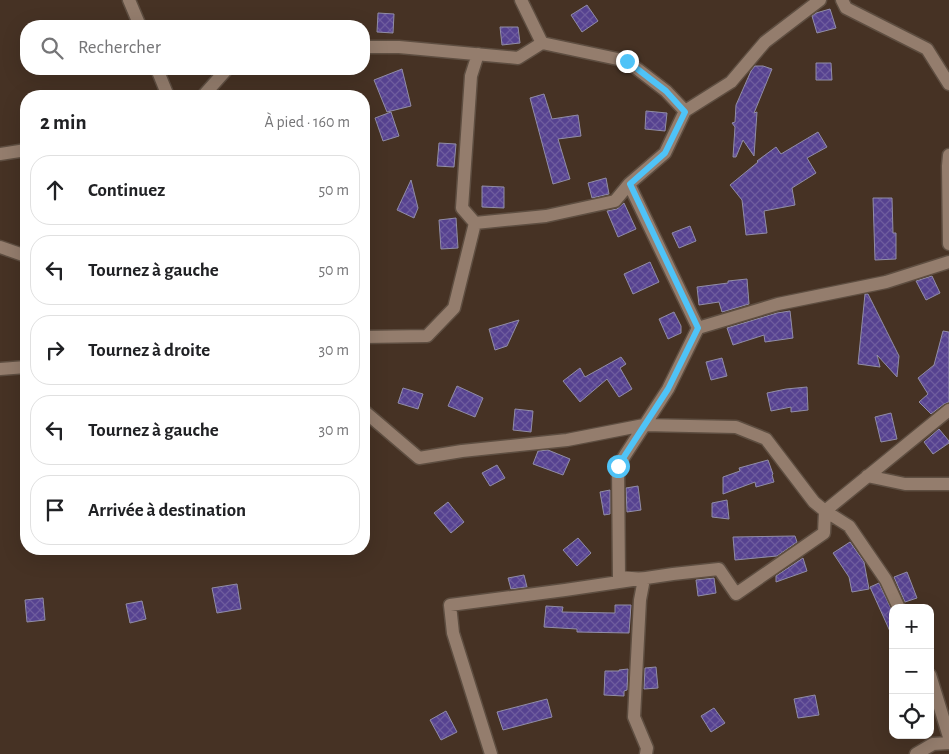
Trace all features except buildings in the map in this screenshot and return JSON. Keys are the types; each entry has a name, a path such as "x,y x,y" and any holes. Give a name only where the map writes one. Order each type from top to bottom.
{"street":[{"path":"129,0 137,20"},
{"path":"520,0 542,43"},
{"path":"475,223 546,216 615,201 630,184 665,153 685,112 731,82 765,42 820,0"},
{"path":"842,0 846,8 927,49 949,84"},
{"path":"370,47 399,47 518,58 542,43 627,61 666,91 685,112"},
{"path":"475,223 462,208 471,76 478,54"},
{"path":"159,75 166,90"},
{"path":"208,90 222,75"},
{"path":"0,154 20,151"},
{"path":"949,155 949,244"},
{"path":"630,184 698,328"},
{"path":"370,337 427,336 454,308 475,223"},
{"path":"0,247 20,254"},
{"path":"644,579 619,577 618,466 668,389 698,328 778,304 886,282 949,262"},
{"path":"0,369 20,368"},
{"path":"491,754 453,633 450,604 673,574 718,570 736,594 824,533 825,511 949,410"},
{"path":"370,416 419,458 462,451 568,440 644,425 736,427 766,439 814,502 850,526 886,580 897,604"},
{"path":"867,476 905,484 949,484"},
{"path":"644,579 640,600 634,718 647,748 646,754"},
{"path":"934,688 949,737"},
{"path":"916,754 933,744 949,743"}],"route":[{"path":"618,466 668,389 698,328 630,184 665,153 685,112 666,91 627,61"}]}
